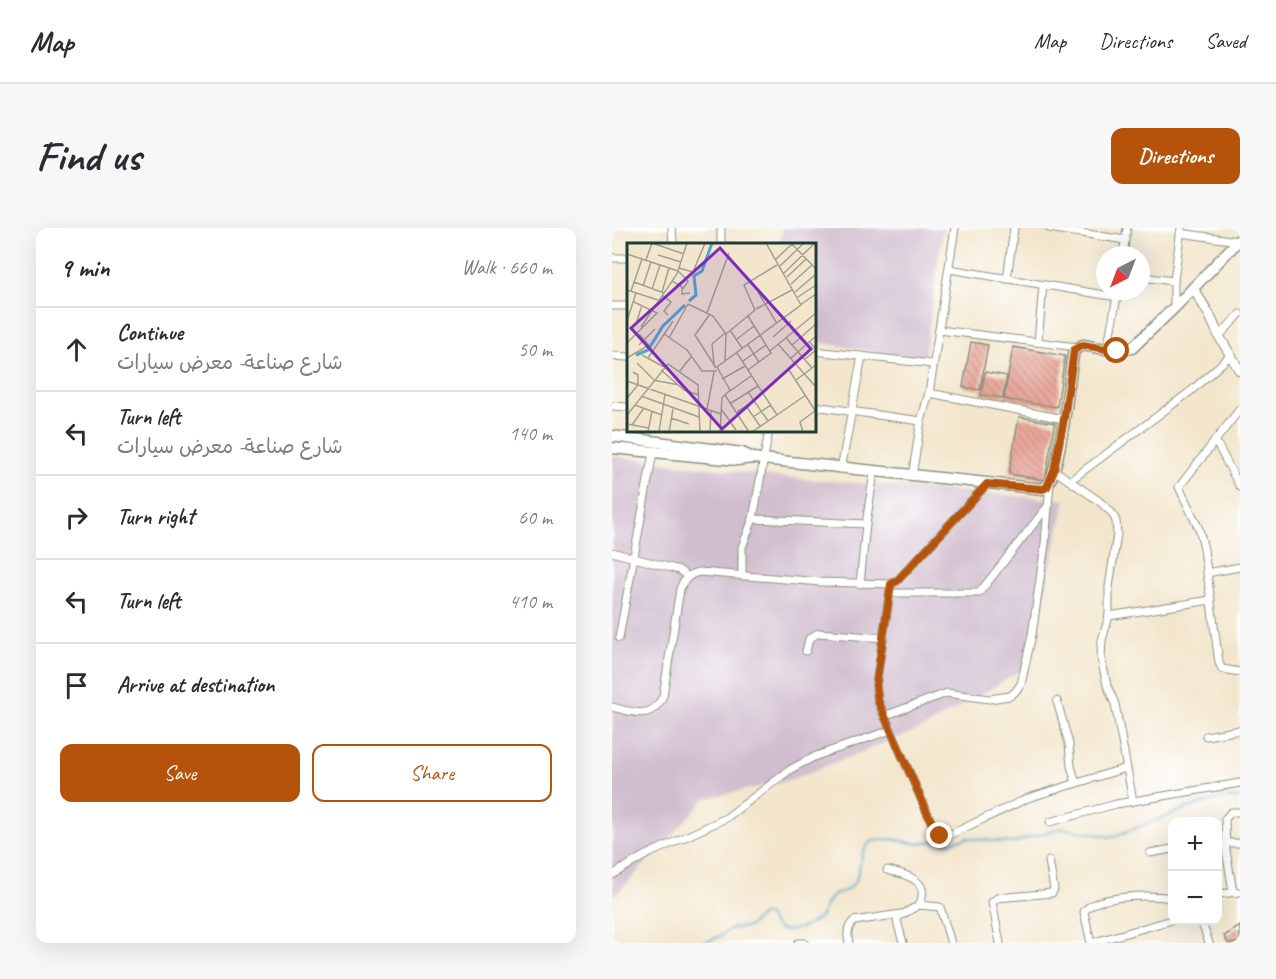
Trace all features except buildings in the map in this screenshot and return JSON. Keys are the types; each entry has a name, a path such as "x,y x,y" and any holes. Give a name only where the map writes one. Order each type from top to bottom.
{"main road":[{"path":"612,448 737,460 758,459 987,484 1046,486 1054,470 1073,353 1077,347 1083,345 1121,351 1132,348 1239,240"},
{"path":"1193,288 1240,371"},
{"path":"612,436 742,453 758,459"}],"street":[{"path":"672,228 673,243"},
{"path":"912,477 921,421 929,393 955,228"},
{"path":"1007,279 1014,228"},
{"path":"1049,228 1067,229 1125,240"},
{"path":"1124,246 1127,228"},
{"path":"1174,308 1174,280 1181,231 1239,240"},
{"path":"949,269 1096,291"},
{"path":"1150,278 1174,280"},
{"path":"1038,342 1043,285"},
{"path":"1107,350 1116,300"},
{"path":"1219,336 1240,314"},
{"path":"939,330 1077,347"},
{"path":"816,351 933,364"},
{"path":"1071,480 1191,391 1231,355"},
{"path":"612,356 627,357"},
{"path":"842,469 862,356"},
{"path":"929,393 1064,419"},
{"path":"612,406 627,407"},
{"path":"816,406 921,421"},
{"path":"1240,409 1179,487 1198,529 1204,549 1219,663 1222,669 1240,672"},
{"path":"742,576 742,547 753,519 758,459 768,432"},
{"path":"1215,440 1240,487"},
{"path":"619,638 652,453"},
{"path":"1054,470 1099,501 1112,513 1116,521 1117,534 1109,587 1109,616 1101,639 1101,658 1107,686 1115,704 1133,801"},
{"path":"860,584 874,472"},
{"path":"612,707 634,713 649,712 658,707 663,696 680,589 688,577 699,572 860,584 891,584 897,581 987,484"},
{"path":"884,716 947,693 989,699 1010,696 1016,692 1021,684 1032,635 1045,544 1048,506 1046,486"},
{"path":"891,593 979,592 1048,506"},
{"path":"753,519 866,524"},
{"path":"612,552 679,570 688,577"},
{"path":"1207,573 1240,567"},
{"path":"891,584 876,685 878,701 937,835 945,837 1028,798 1126,768"},
{"path":"1109,616 1211,600"},
{"path":"806,651 809,639 818,633 884,638"},
{"path":"1057,701 1070,744 1071,766 1076,783"},
{"path":"612,875 653,851 726,818 791,769 816,756 891,730"},
{"path":"1206,736 1240,730"},
{"path":"1050,822 1133,801 1240,783"},
{"path":"1222,836 1225,819 1231,812 1240,812"},
{"path":"1222,842 1240,843"},
{"path":"1222,845 1237,892 1222,894"},
{"path":"1150,853 1168,850"},
{"path":"999,943 992,902 998,898 1052,892 1054,889 1049,861"},
{"path":"887,870 914,878 923,894 919,905"},
{"path":"1168,896 1135,895 1090,904 1084,912 1091,943 1168,921"},
{"path":"849,943 847,934 850,924 854,921 901,914 919,905 940,907 951,943"},
{"path":"901,914 897,921 903,943"},
{"path":"1202,925 1206,942"},
{"path":"798,943 804,943"}],"shaded area":[{"path":"782,228 943,228 924,359 816,342 816,243 780,243"},
{"path":"612,456 778,477 1065,500 1029,666 923,728 787,781 706,798 618,893 612,895"}],"waterway":[{"path":"704,943 732,928 748,927 762,915 767,915 776,927 784,930 802,927 819,918 831,898 849,889 854,883 864,851 872,841 892,839 919,844 934,841 948,843 967,838 1012,843 1061,828 1112,837 1214,800 1240,797"}],"route":[{"path":"940,836 937,835 878,701 876,685 891,584 897,581 987,484 1043,489 1047,487 1054,470 1074,350 1083,345 1117,351"}]}
